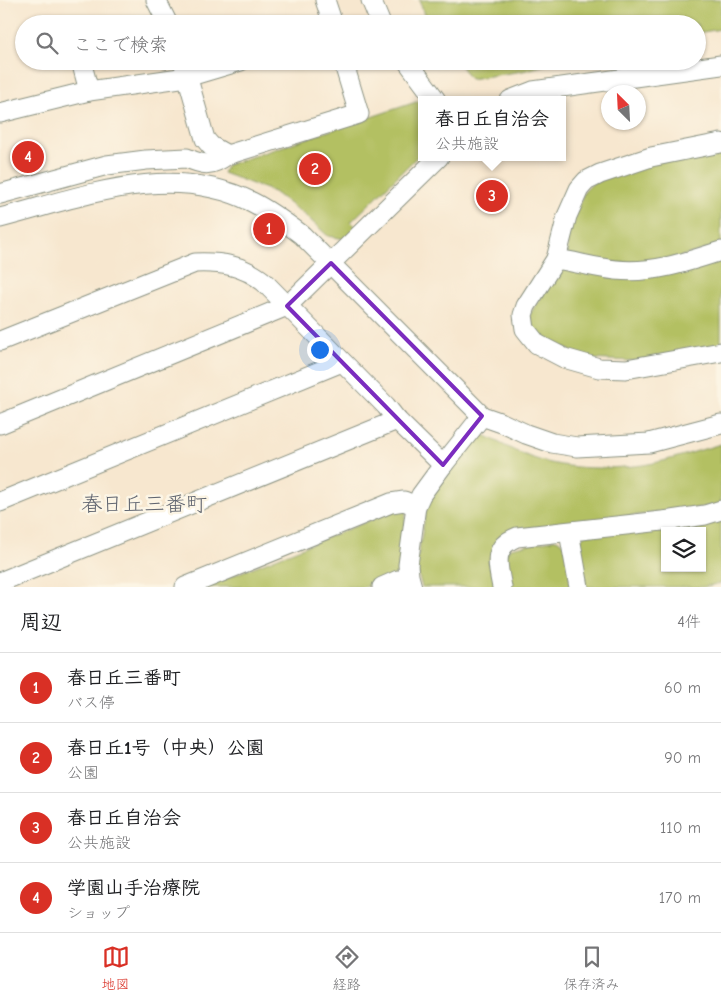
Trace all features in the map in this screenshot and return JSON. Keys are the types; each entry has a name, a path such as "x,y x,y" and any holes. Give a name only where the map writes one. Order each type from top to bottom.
{"street":[{"path":"325,0 329,15"},
{"path":"371,0 377,15"},
{"path":"162,1 166,15"},
{"path":"706,67 721,65"},
{"path":"83,70 89,91"},
{"path":"0,113 181,70"},
{"path":"185,70 205,139 211,146 227,156"},
{"path":"187,158 208,164 217,162 227,156 359,114 347,70"},
{"path":"414,70 433,96"},
{"path":"520,96 533,91 685,70"},
{"path":"0,194 108,165 146,160 187,158 198,152 205,139"},
{"path":"721,143 651,157 600,174 586,181 579,189 567,216 556,259 526,306 523,315 525,329 537,344 581,364 626,369 721,352"},
{"path":"0,424 287,306 435,161"},
{"path":"0,218 128,186 169,182 188,183 220,189 252,202 281,219 302,235 482,416 502,422 526,434 552,443 577,446 649,442 721,424"},
{"path":"556,259 617,270 644,270 684,263 721,251"},
{"path":"0,341 195,263 214,262 241,268 255,274 264,282 443,465"},
{"path":"0,502 342,362"},
{"path":"397,585 409,576 408,566 416,506 421,496 482,416"},
{"path":"0,582 397,420"},
{"path":"185,587 391,503 404,501 416,506"},
{"path":"502,587 498,557 501,548 509,540 516,537 672,520 721,510"},
{"path":"568,532 579,587"}],"highlighted area":[{"path":"331,263 482,416 443,465 287,306"}],"green space":[{"path":"419,0 721,0 721,29 706,32 706,15 425,15"},
{"path":"464,70 527,70 523,71 470,79"},
{"path":"418,101 418,156 351,222 357,228 345,239 328,236 274,192 223,173 227,165"},
{"path":"721,150 721,245 671,259 615,263 568,254 567,236 584,192 594,182 651,163"},
{"path":"721,257 721,346 634,361 586,359 534,332 530,314 560,268"},
{"path":"484,435 515,451 539,460 583,468 643,465 721,444 721,505 514,530 495,587 422,587 416,567 427,505 433,493 474,437"},
{"path":"403,507 406,512 402,567 397,574 365,587 204,587"},
{"path":"721,517 721,583 703,587 586,587 578,545 584,535"},
{"path":"557,539 565,545 571,587 509,587 505,557 510,548"}],"place":[{"name":"学園山手治療院","path":"28,157"},
{"name":"春日丘1号（中央）公園","path":"315,169"},
{"name":"春日丘自治会","path":"492,196"},
{"name":"春日丘三番町","path":"269,229"}],"district":[{"name":"春日丘三番町","path":"144,504"}]}
